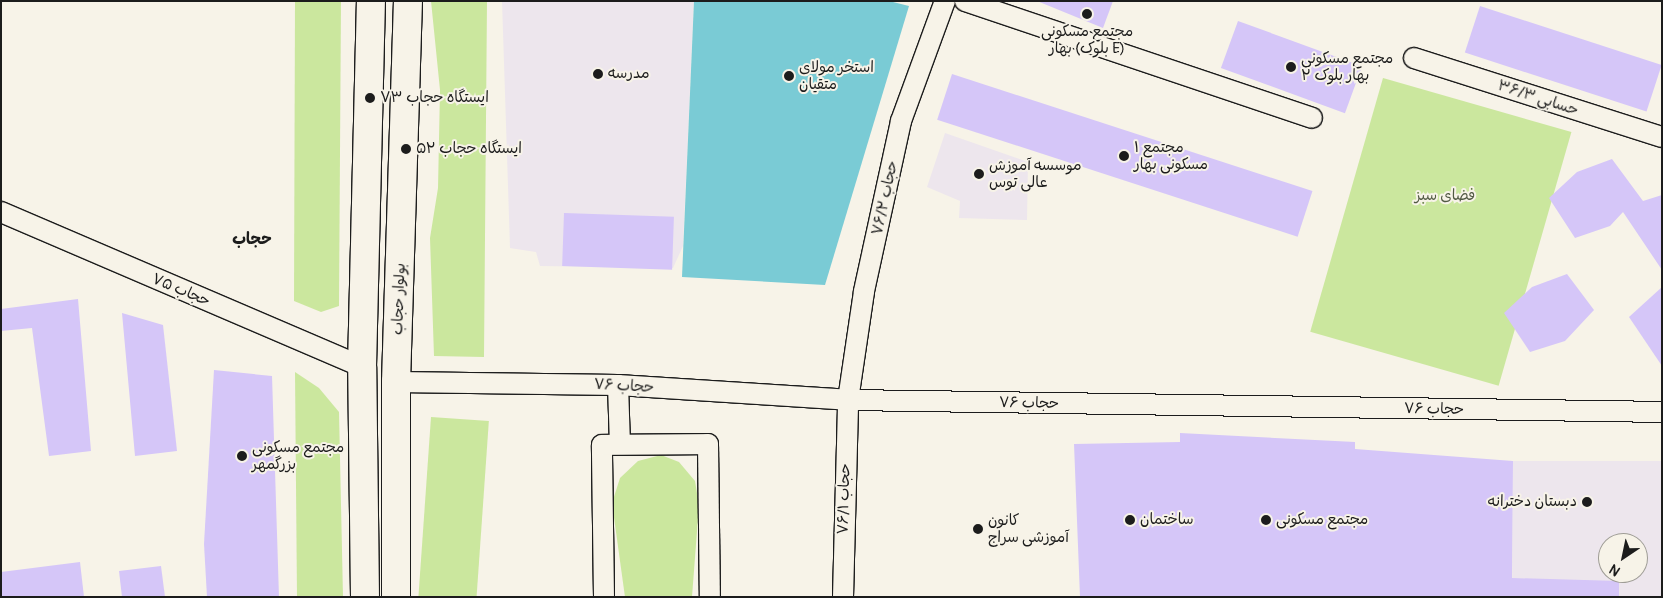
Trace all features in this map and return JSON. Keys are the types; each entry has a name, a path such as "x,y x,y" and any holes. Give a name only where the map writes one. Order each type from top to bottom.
{"main road":[{"path":"366,597 362,367 370,138 371,1"},
{"name":"بولوار حجاب","path":"396,597 396,382 406,140 408,1"},
{"path":"370,138 406,140"}],"street":[{"name":"حجاب ۷۶/۲","path":"848,400 864,291 901,121 945,1"},
{"path":"966,1 1312,118"},
{"name":"حسابی ۳۶/۳","path":"1414,58 1662,137"},
{"name":"حجاب ۷۵","path":"1,212 362,367"},
{"name":"حجاب ۷۶","path":"396,382 618,385 848,400 1662,412"},
{"path":"618,385 620,444"},
{"name":"حجاب ۷۶/۱","path":"843,597 848,400"},
{"path":"604,597 602,445 620,444 708,444 710,597"}],"shaded area":[{"name":"مدرسه","path":"502,1 694,1 683,246 673,268 540,266 536,252 510,248"},
{"name":"موسسه آموزش عالی توس","path":"945,133 1028,162 1027,220 959,218 960,201 927,187"},
{"name":"دبستان دخترانه","path":"1513,461 1662,461 1662,597 1512,597"}],"green space":[{"path":"295,1 341,1 339,306 321,312 294,301"},
{"path":"431,1 487,1 484,357 434,356 430,238 438,188 440,90"},
{"name":"فضای سبز","path":"1383,78 1571,132 1499,386 1310,332"},
{"path":"295,372 319,388 339,412 343,597 297,597"},
{"path":"431,417 489,421 477,597 418,597"},
{"path":"661,455 679,462 695,481 699,505 692,597 625,597 612,503 620,478 638,461"}],"water":[{"name":"استخر مولای متقیان","path":"694,1 889,1 909,6 825,285 682,277"}],"building":[{"name":"مجتمع مسکونی بهار (بلوک E)","path":"1037,1 1113,1 1103,28"},
{"path":"1480,6 1662,65 1647,112 1465,53"},
{"name":"مجتمع مسکونی بهار بلوک ۲","path":"1238,21 1362,66 1345,113 1221,68"},
{"name":"۱ مجتمع مسکونی بهار","path":"952,74 1312,191 1298,237 937,120"},
{"path":"1612,159 1643,201 1662,195 1662,270 1623,212 1610,226 1575,238 1549,198 1577,172"},
{"path":"564,213 674,217 672,270 562,266"},
{"path":"1567,274 1594,310 1565,341 1530,352 1504,313 1532,287"},
{"path":"1662,287 1662,366 1629,317"},
{"path":"78,299 91,451 49,456 32,328 1,331 1,309"},
{"path":"122,313 163,325 177,451 135,456"},
{"name":"مجتمع مسکونی بزرگمهر","path":"214,370 272,376 279,597 207,597 204,544"},
{"path":"1180,433 1355,442 1355,449 1513,461 1512,578 1598,580 1598,583 1619,583 1619,597 1080,597 1074,444 1180,442"},
{"path":"80,562 84,597 1,597 1,572"},
{"path":"161,566 165,597 122,597 119,571"}],"place":[{"name":"مجتمع مسکونی بهار (بلوک E)","path":"1087,14"},
{"name":"مجتمع مسکونی بهار بلوک ۲","path":"1291,67"},
{"name":"مدرسه","path":"598,74"},
{"name":"استخر مولای متقیان","path":"789,76"},
{"name":"ایستگاه حجاب ۷۳","path":"370,98"},
{"name":"ایستگاه حجاب ۵۲","path":"406,149"},
{"name":"۱ مجتمع مسکونی بهار","path":"1124,156"},
{"name":"موسسه آموزش عالی توس","path":"979,174"},
{"name":"مجتمع مسکونی بزرگمهر","path":"242,456"},
{"name":"دبستان دخترانه","path":"1587,502"},
{"name":"ساختمان","path":"1130,520"},
{"name":"مجتمع مسکونی","path":"1266,520"},
{"name":"کانون آموزشی سراج","path":"978,529"}],"district":[{"name":"حجاب","path":"252,239"}]}
